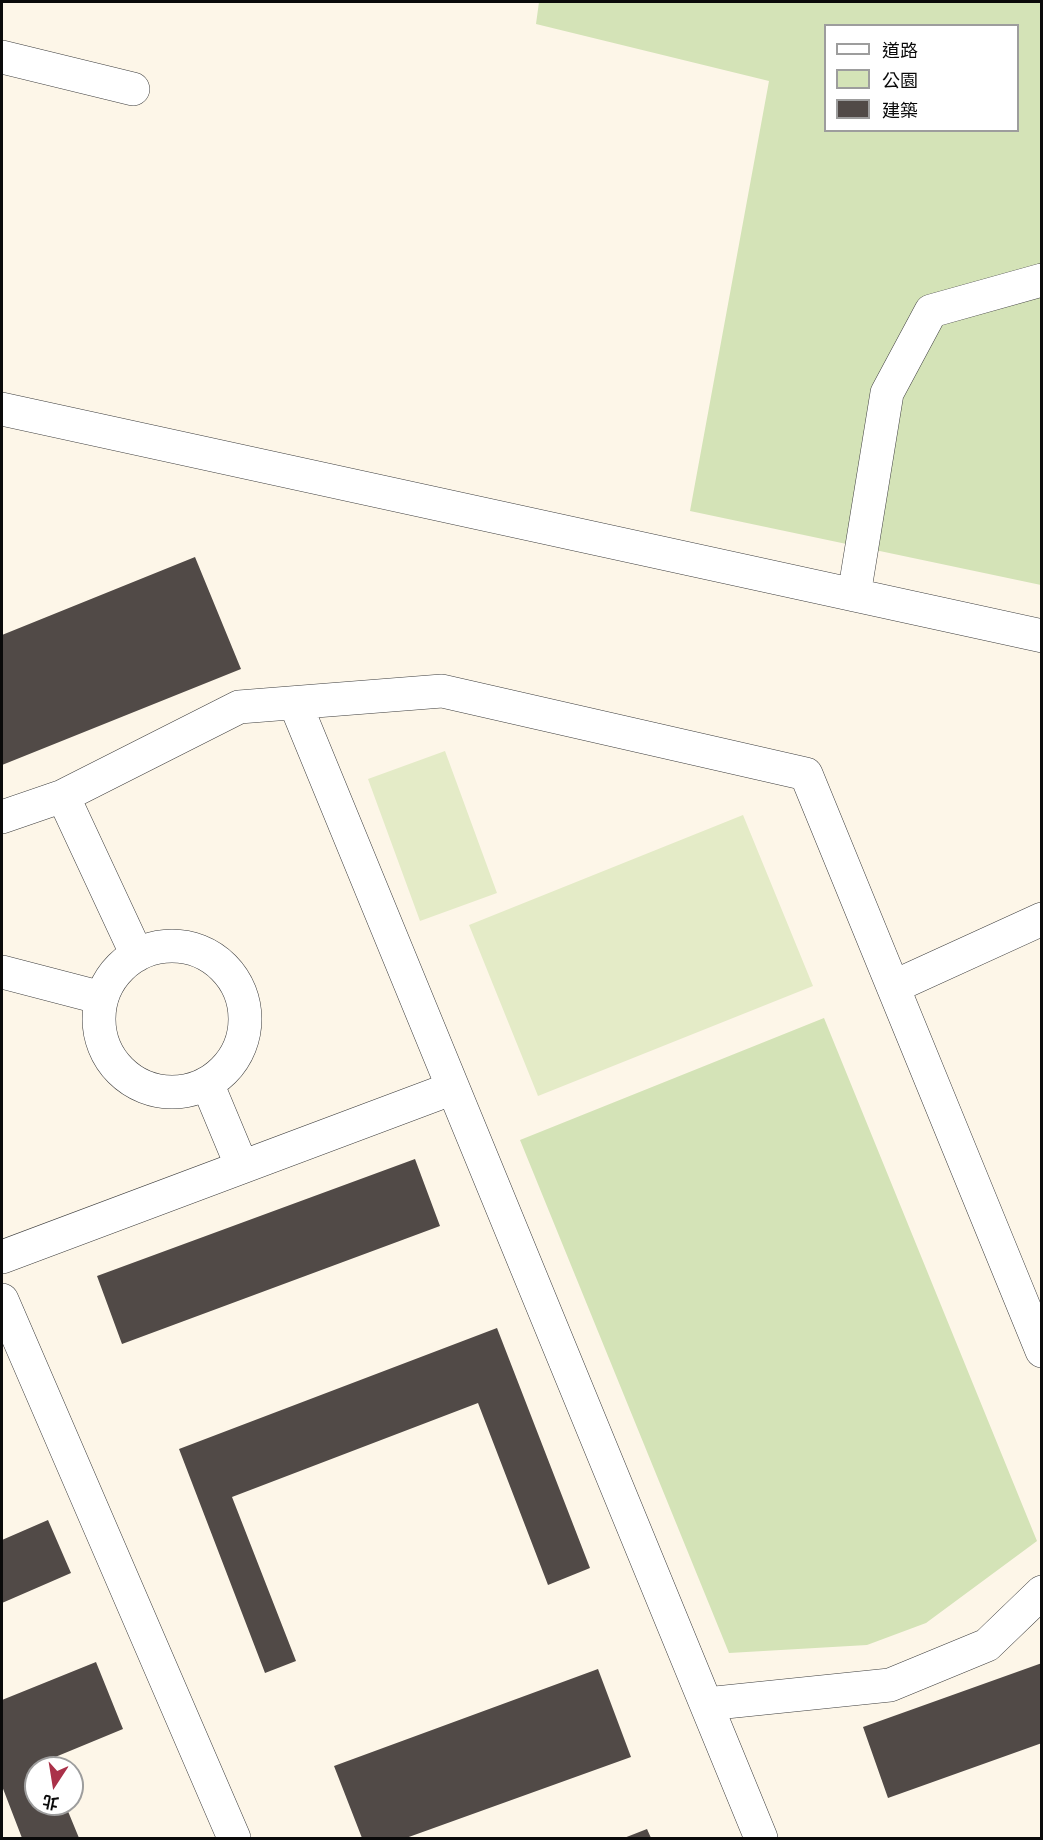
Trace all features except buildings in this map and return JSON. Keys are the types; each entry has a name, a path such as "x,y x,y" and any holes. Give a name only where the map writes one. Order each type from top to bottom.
{"street":[{"path":"2,57 133,89"},
{"path":"854,595 887,393 931,311 1041,280"},
{"path":"2,409 1041,636"},
{"path":"2,817 63,796 239,707 442,691 806,774 1041,1351"},
{"path":"295,703 761,1839"},
{"path":"63,796 137,955"},
{"path":"893,987 1041,919"},
{"path":"159,947 182,947 204,953 223,966 237,984 245,1006 245,1029 239,1050 225,1069 207,1083 184,1091 159,1091 136,1083 117,1067 105,1046 99,1022 102,998 110,981 122,966 137,955 159,947"},
{"path":"2,972 102,998"},
{"path":"207,1083 242,1167"},
{"path":"2,1257 453,1088"},
{"path":"2,1300 234,1839"},
{"path":"706,1704 890,1685 987,1645 1041,1592"}],"green space":[{"path":"539,2 1041,2 1041,585 690,511 769,81 536,24"},
{"path":"445,751 497,893 420,921 368,779"},
{"path":"743,815 813,986 538,1096 469,925"},
{"path":"824,1018 1037,1541 926,1623 867,1645 729,1653 520,1140"}]}
